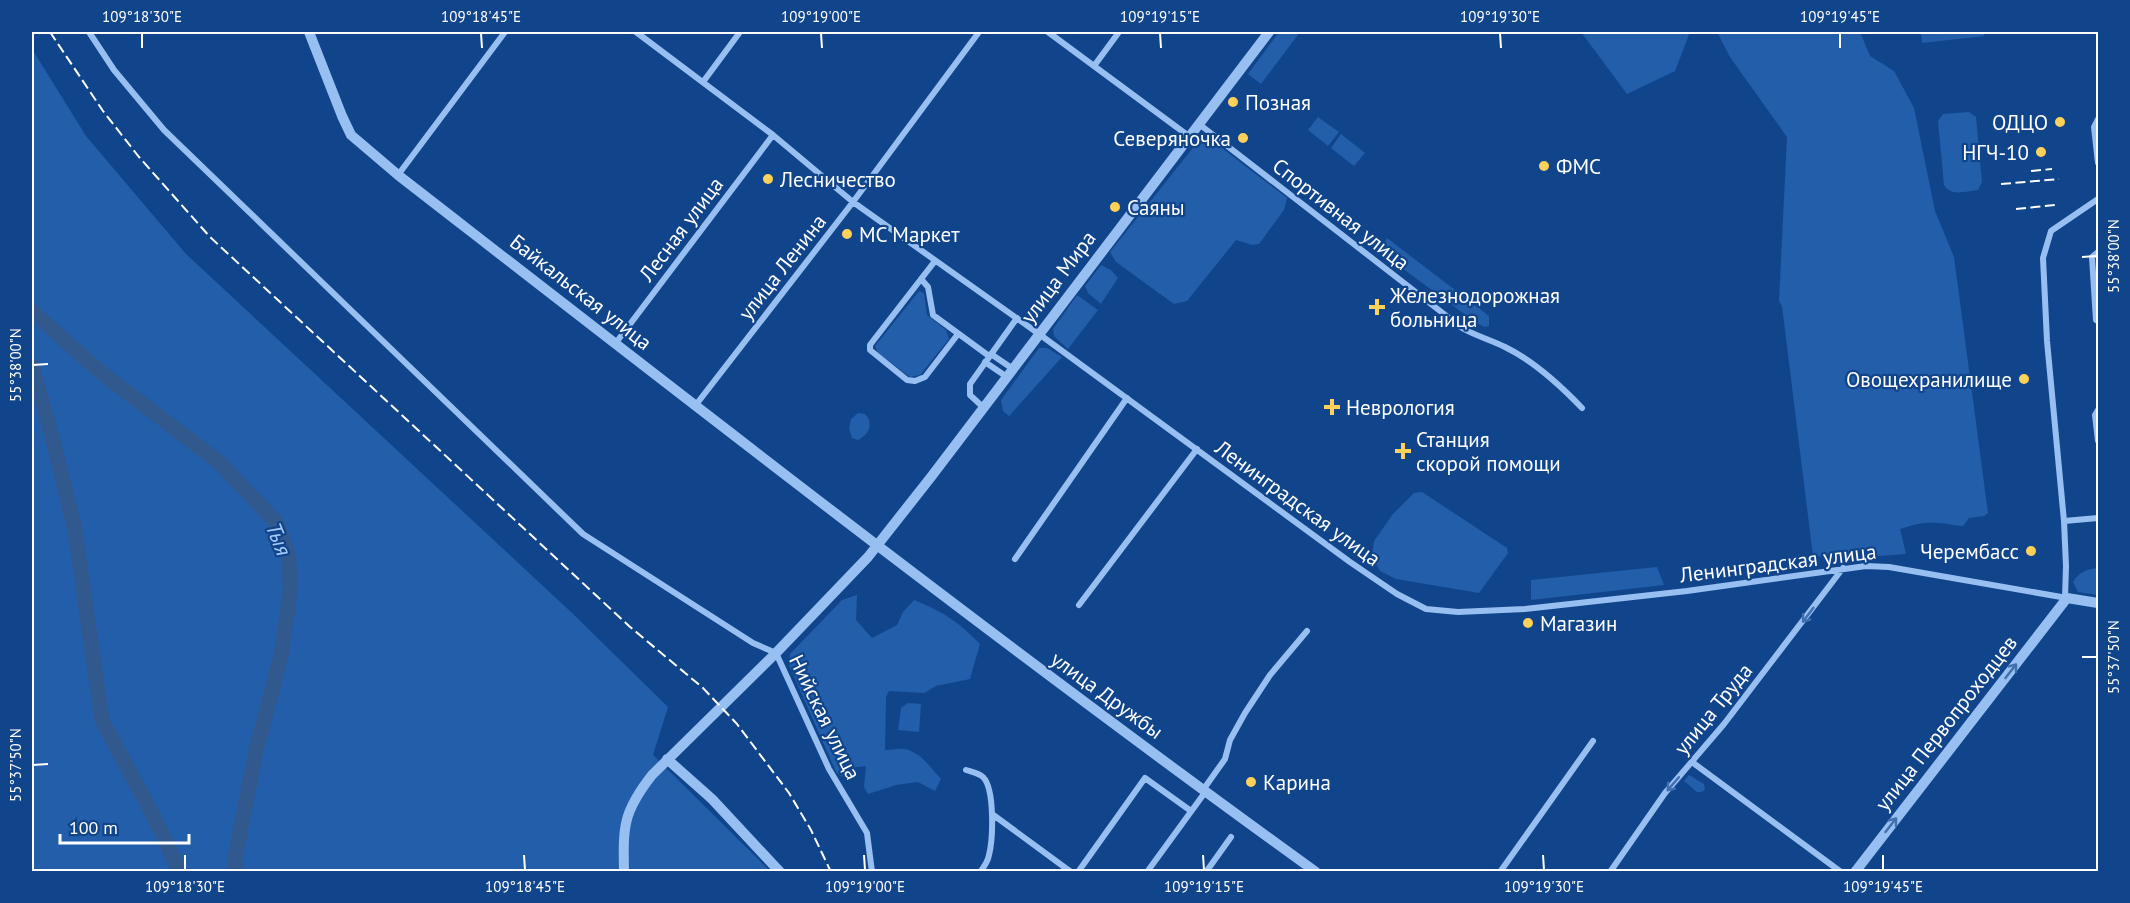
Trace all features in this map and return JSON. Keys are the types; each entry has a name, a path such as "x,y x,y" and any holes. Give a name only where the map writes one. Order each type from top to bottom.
{"street":[{"name":"Нийская улица","path":"89,32 114,70 164,130 583,534 753,643 776,653 829,769 867,833 873,872"},
{"name":"Байкальская улица","path":"309,32 351,135 398,175 877,546"},
{"path":"398,175 505,32"},
{"name":"Ленинградская улица","path":"636,32 773,135 853,202 1397,594 1426,609 1458,612 1525,609 1687,591 1866,566 1889,567 2066,598"},
{"path":"703,81 740,32"},
{"name":"улица Ленина","path":"695,406 853,202 979,32"},
{"path":"1048,32 1190,137"},
{"path":"1094,66 1119,32"},
{"name":"улица Мира","path":"624,872 623,846 627,816 639,792 667,759 776,653 877,546 1269,32"},
{"path":"2098,119 2094,127 2098,163"},
{"name":"Спортивная улица","path":"1199,124 1462,328 1506,347 1555,380 1582,408"},
{"name":"Лесная улица","path":"615,344 773,135"},
{"path":"2098,199 2051,231 2043,258 2047,341 2064,521 2066,598 2098,603"},
{"path":"2098,252 2092,257 2096,320 2098,321"},
{"path":"935,261 872,342 871,352 907,380 919,381 925,377 958,334"},
{"path":"921,279 928,286 933,315 1010,373"},
{"path":"984,408 972,398 969,391 972,380 1017,318"},
{"path":"989,358 1010,373"},
{"path":"1015,559 1126,398"},
{"path":"2098,410 2095,415 2098,441"},
{"path":"1079,605 1197,449"},
{"path":"2064,521 2098,518"},
{"name":"улица Дружбы","path":"877,546 1047,676 1316,872"},
{"name":"улица Труда","path":"1610,872 1665,793 1764,673 1843,568"},
{"name":"улица Первопроходцев","path":"1855,872 2066,598"},
{"path":"1147,872 1225,759 1230,740 1270,675 1307,631"},
{"path":"1500,872 1593,741"},
{"path":"667,759 752,839 780,872"},
{"path":"1692,762 1841,872"},
{"path":"966,770 985,778 992,814 989,858 980,872"},
{"path":"1078,872 1145,778 1191,811"},
{"path":"992,814 1071,872"},
{"path":"1206,872 1232,837"}],"shaded area":[{"path":"1279,32 1300,32 1261,84 1248,74"},
{"path":"1581,32 1690,32 1675,71 1627,94"},
{"path":"1717,32 1860,32 1870,56 1894,71 1914,108 1935,211 1954,257 1988,513 1984,516 1969,518 1963,526 1929,523 1900,529 1906,554 1852,558 1813,556 1782,306 1779,301 1787,137 1730,57"},
{"path":"1921,32 1984,32 1984,36 1922,43"},
{"path":"32,49 86,136 186,254 571,612 668,707 653,755 770,871 32,871"},
{"path":"1969,112 1976,117 1982,182 1978,190 1954,192 1944,185 1938,121 1943,114"},
{"path":"1318,117 1339,132 1328,146 1308,130"},
{"path":"1341,134 1365,153 1354,166 1331,148"},
{"path":"1200,139 1210,139 1287,198 1284,210 1259,244 1252,245 1236,240 1187,301 1174,304 1116,262 1110,252"},
{"path":"1387,238 1489,316 1489,326 1484,327 1471,319 1371,245 1373,241 1382,246"},
{"path":"1101,265 1111,270 1118,278 1101,304 1088,293 1085,286"},
{"path":"919,291 924,293 927,315 946,330 949,339 920,375 910,377 878,353 875,346"},
{"path":"1077,295 1098,310 1068,349 1054,336 1053,329"},
{"path":"1039,348 1047,348 1062,357 1009,416 1003,411 1001,400"},
{"path":"858,413 868,417 870,425 867,432 858,440 852,438 849,429 851,419"},
{"path":"1422,492 1507,548 1508,553 1479,593 1396,579 1380,571 1372,556 1374,541 1393,514 1414,493"},
{"path":"1657,567 1664,585 1531,600 1531,580"},
{"path":"2098,568 2098,595 2078,592 2073,582 2075,579 2090,569"},
{"path":"857,595 856,620 872,638 897,625 903,612 914,600 950,618 980,644 970,679 936,686 924,693 889,691 886,697 885,750 904,749 920,757 941,779 935,791 918,782 896,785 868,794 864,787 866,766 849,768 849,774 841,776 836,772 789,665 790,654 842,600"},
{"path":"908,703 921,704 919,732 898,730 901,708"},
{"path":"1689,775 1704,784 1705,790 1697,792 1684,781"}],"waterway":[{"name":"Тыя","path":"32,311 98,370 219,462 277,523 289,556 290,592 281,656 256,751 235,858 236,872"},
{"name":"Тыя","path":"32,366 75,530 102,720 151,811 180,872"}],"railway":[{"path":"50,32 103,111 139,157 210,237 629,626 703,688 737,724 789,793 811,830 831,872"},
{"path":"2031,171 2052,169"},
{"path":"2001,184 2059,179"},
{"path":"2016,209 2055,205"}],"place":[{"name":"Позная","path":"1233,102"},
{"name":"ОДЦО","path":"2060,122"},
{"name":"Северяночка","path":"1243,138"},
{"name":"НГЧ-10","path":"2041,152"},
{"name":"ФМС","path":"1544,166"},
{"name":"Лесничество","path":"768,179"},
{"name":"Саяны","path":"1115,207"},
{"name":"МС Маркет","path":"847,234"},
{"name":"Железнодорожная больница","path":"1377,307"},
{"name":"Овощехранилище","path":"2024,379"},
{"name":"Неврология","path":"1332,407"},
{"name":"Станция скорой помощи","path":"1403,451"},
{"name":"Черембасс","path":"2031,551"},
{"name":"Магазин","path":"1528,623"},
{"name":"Карина","path":"1251,782"}]}
